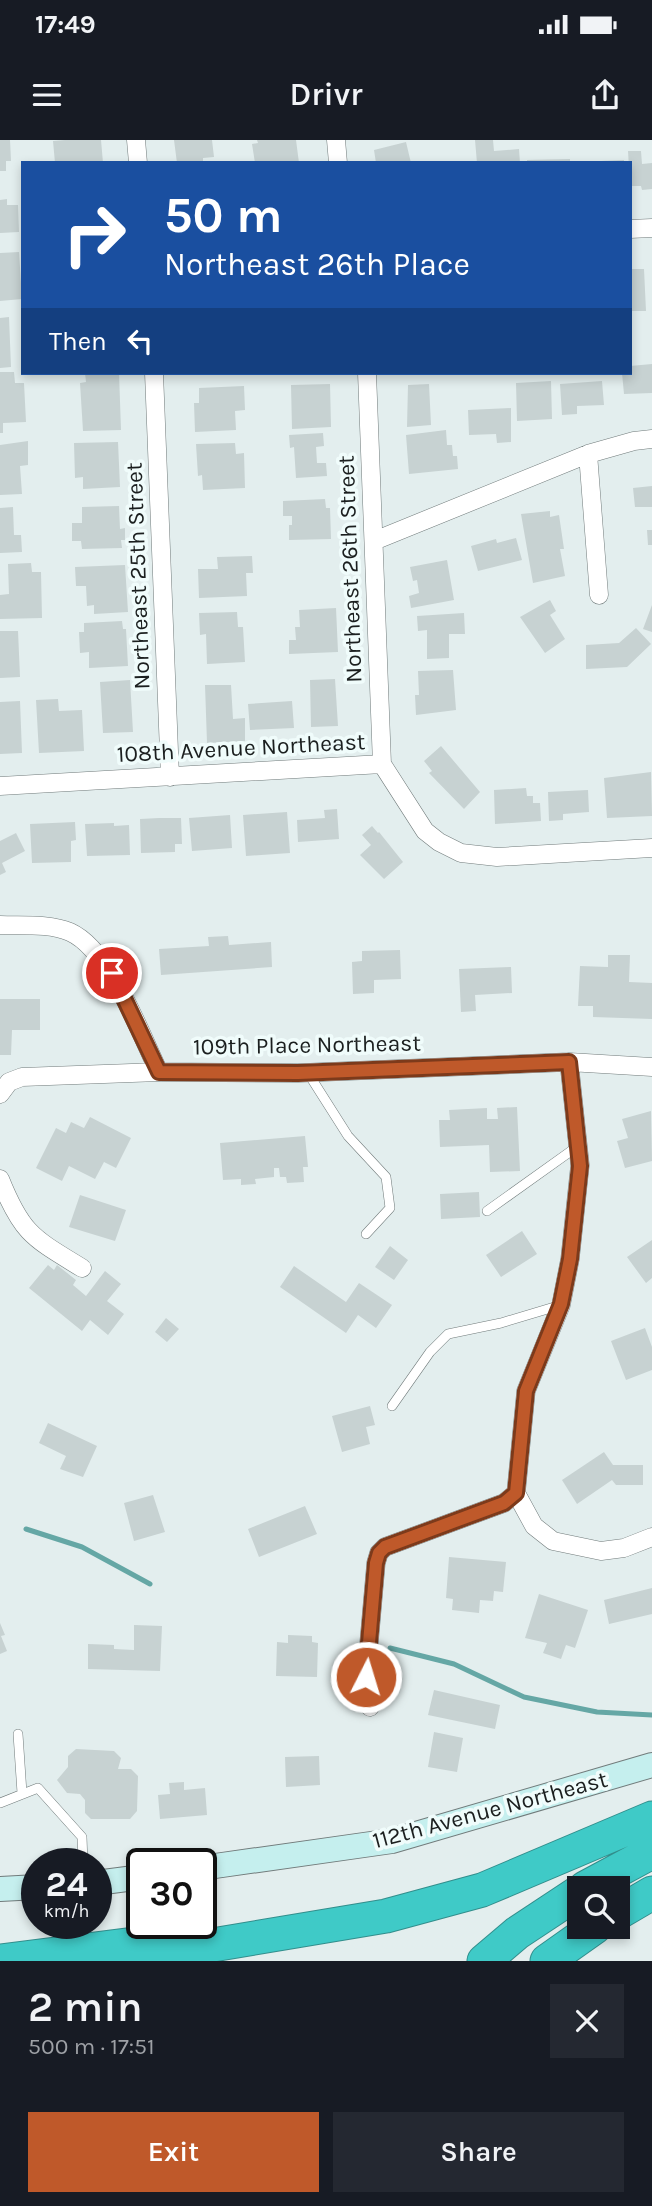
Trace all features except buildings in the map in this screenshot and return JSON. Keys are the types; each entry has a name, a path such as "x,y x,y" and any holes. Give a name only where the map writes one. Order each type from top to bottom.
{"highway":[{"path":"117,1961 386,1916 482,1890 652,1818"},
{"path":"607,1876 652,1852"},
{"path":"630,1906 652,1893"},
{"path":"484,1961 517,1933 567,1900"},
{"path":"2,1961 136,1944 326,1926"},
{"path":"547,1961 578,1939"}],"main road":[{"name":"112th Avenue Northeast","path":"217,1866 392,1841 652,1765"},
{"path":"0,1889 21,1888"}],"street":[{"path":"136,140 138,161"},
{"path":"336,140 338,161"},
{"path":"632,229 652,228"},
{"name":"Northeast 25th Street","path":"154,375 170,777"},
{"name":"Northeast 26th Street","path":"367,375 382,764"},
{"path":"374,541 588,454 634,441 652,439"},
{"path":"588,454 599,595"},
{"name":"108th Avenue Northeast","path":"0,786 382,764 425,831 461,853 497,858 652,848"},
{"path":"0,925 49,927 70,932 88,944 112,973 159,1072"},
{"path":"569,1062 580,1166 570,1259 561,1304 526,1391 516,1493 534,1526 553,1542 601,1551 624,1548 652,1537"},
{"name":"109th Place Northeast","path":"0,1094 9,1082 22,1077 159,1072 308,1073 569,1062 652,1067"},
{"path":"0,1179 19,1221 36,1240 82,1268"},
{"path":"370,1707 366,1677 379,1553 385,1547 504,1503 516,1493"}],"lane":[{"path":"308,1073 348,1136 386,1177 390,1208 366,1234"},
{"path":"486,1211 578,1146"},
{"path":"392,1406 430,1352 448,1334 501,1323 561,1304"},
{"path":"18,1734 22,1793"},
{"path":"0,1803 38,1788 82,1837 82,1848"}],"waterway":[{"path":"26,1529 82,1547 150,1584"},
{"path":"390,1648 454,1664 524,1697 597,1712 652,1715"}],"route":[{"path":"112,973 159,1072 298,1073 569,1062 580,1166 570,1259 561,1304 526,1391 516,1493 504,1503 385,1547 379,1553 366,1677"}]}
